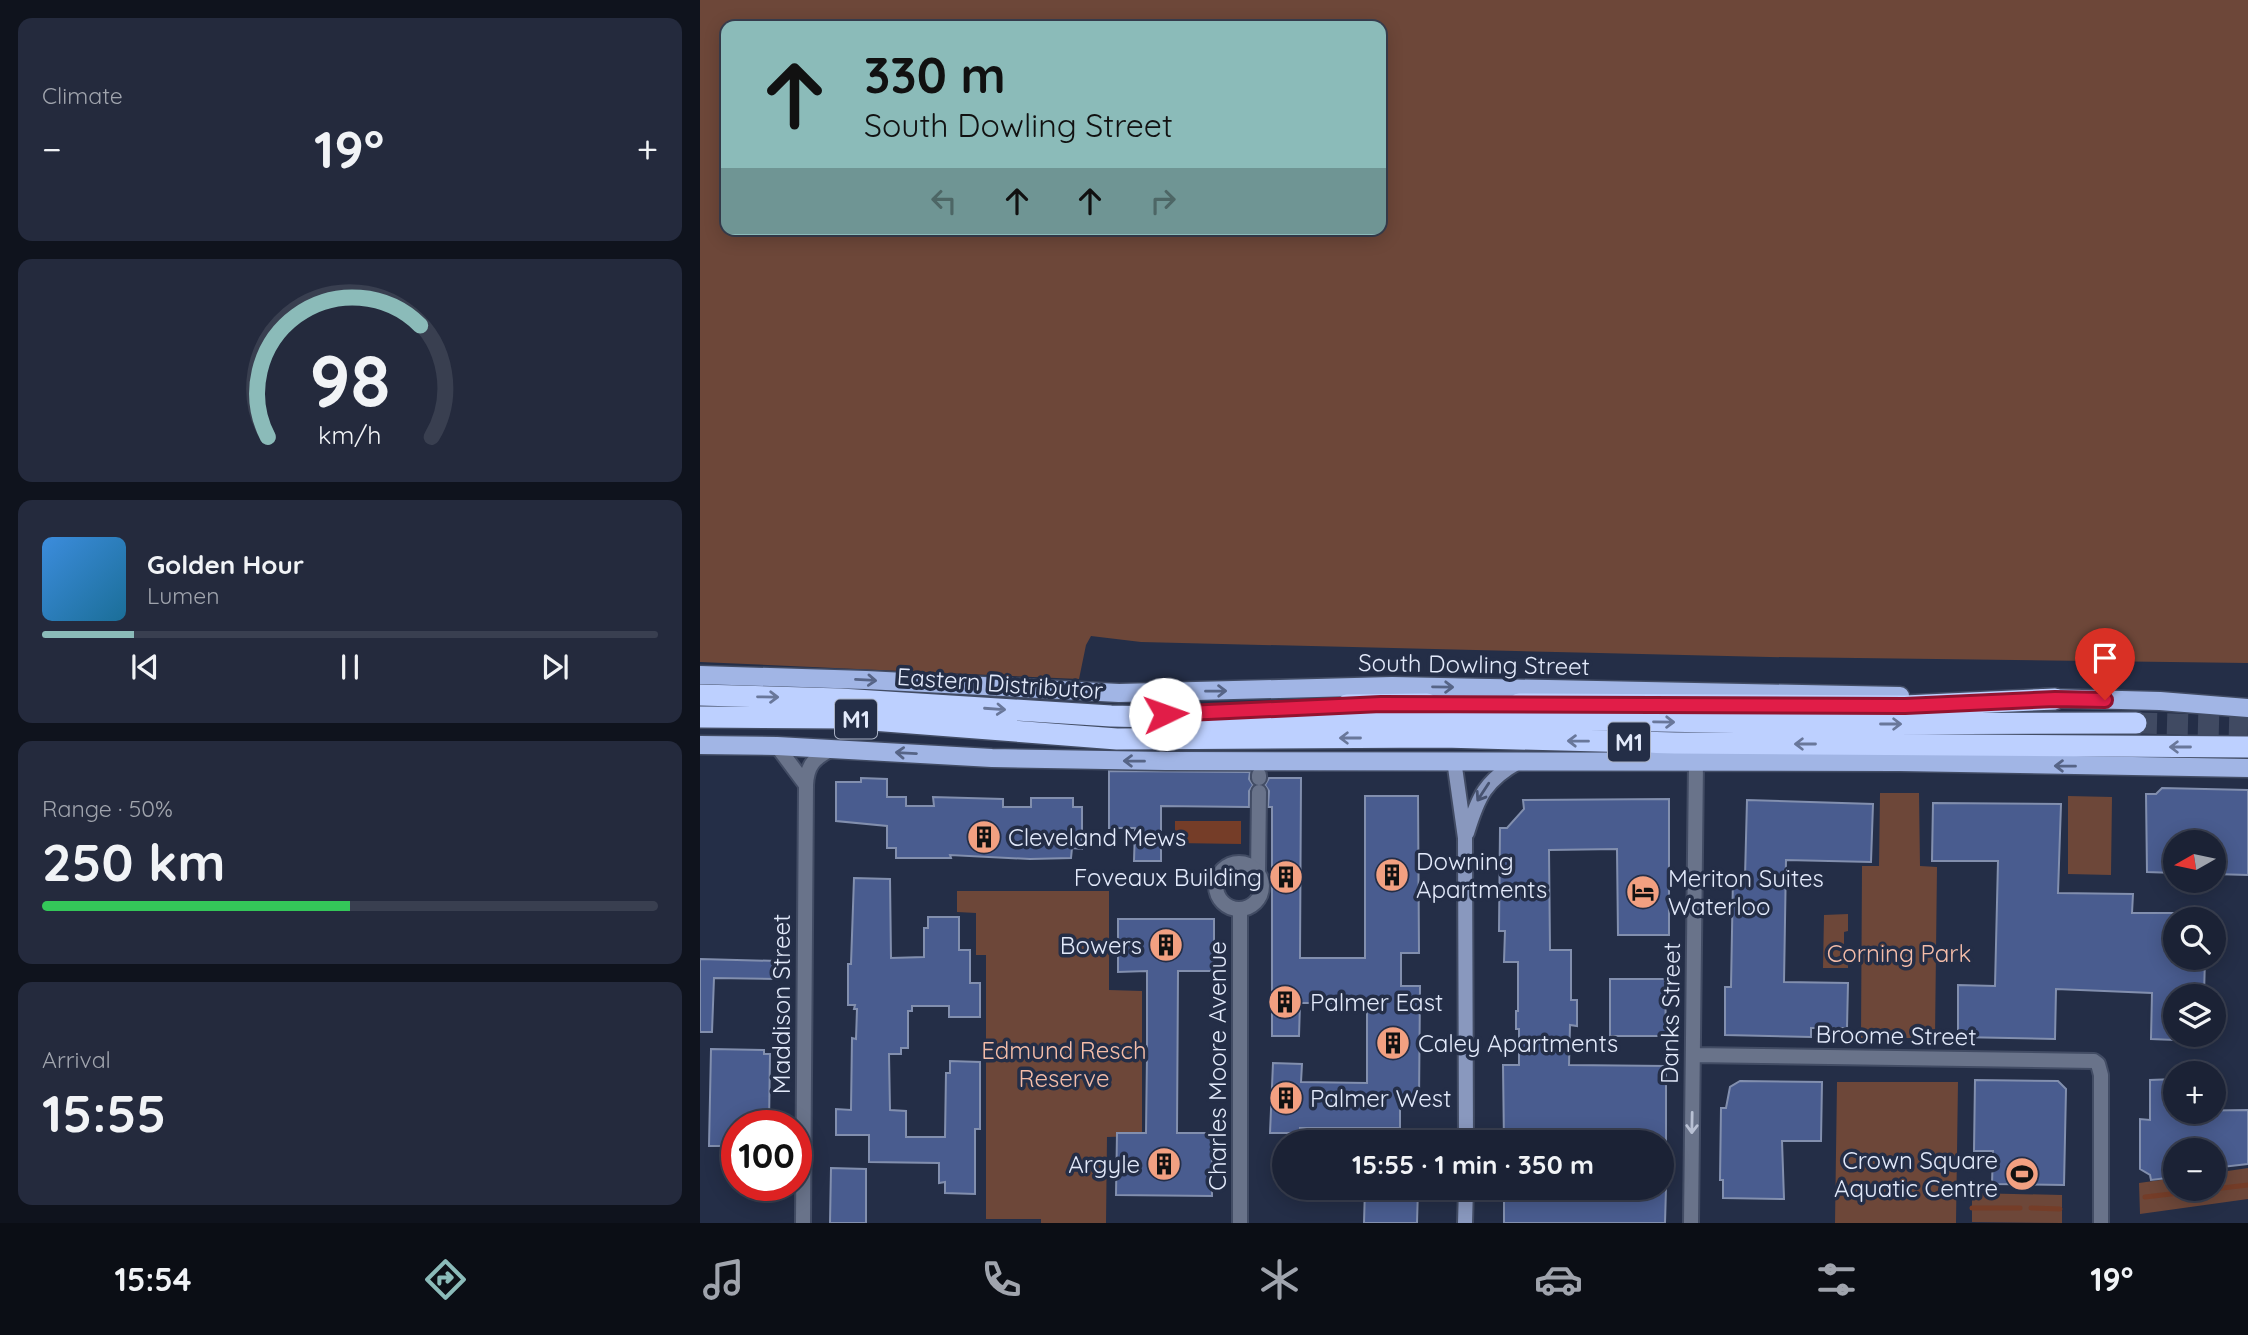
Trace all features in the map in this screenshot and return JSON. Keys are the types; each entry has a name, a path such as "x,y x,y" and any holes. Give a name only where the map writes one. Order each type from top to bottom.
{"highway":[{"name":"Eastern Distributor","path":"700,695 840,698 1111,716 1246,719 1496,718 1824,724 2136,723"},
{"path":"1111,716 1381,704 1905,706 2055,699"},
{"name":"Eastern Distributor","path":"700,717 846,718 1118,739 1443,737 1689,743 2248,747"}],"main road":[{"name":"South Dowling Street","path":"700,675 866,680 1119,693 1392,687 2160,701 2248,708"},
{"path":"700,745 777,746 992,758 1141,761 1696,761 2248,768"},
{"path":"1454,760 1465,838 1466,1130"},
{"path":"1465,838 1483,790 1495,777 1520,761"},
{"path":"1465,1223 1466,1200"}],"street":[{"path":"777,746 806,785"},
{"name":"Maddison Street","path":"803,1223 806,785 807,770 816,757 832,749"},
{"name":"Danks Street","path":"1691,1223 1696,761"},
{"path":"1258,874 1246,865 1231,865 1220,873 1217,880 1218,894 1226,905 1240,909 1248,908 1262,890 1258,874 1259,782"},
{"name":"Charles Moore Avenue","path":"1240,909 1240,1223"},
{"name":"Broome Street","path":"1693,1055 2085,1060 2098,1063 2101,1075 2101,1223"}],"green space":[{"path":"700,0 2248,0 2248,663 1769,657 1141,642 1091,636 1086,645 1079,679 700,662"},
{"name":"Corning Park","path":"1880,793 1919,793 1920,866 1937,867 1935,1038 1861,1038 1862,866 1879,866"},
{"path":"2068,796 2112,797 2111,875 2068,874"},
{"name":"Edmund Resch Reserve","path":"957,891 1109,891 1109,990 1142,991 1142,1136 1107,1137 1106,1223 1041,1223 1041,1219 986,1219 986,955 976,955 976,913 957,912"},
{"path":"1848,914 1844,952 1848,952 1848,968 1823,968 1824,915"},
{"path":"1837,1082 1958,1082 1956,1223 1835,1223"},
{"path":"2248,1168 2248,1199 2140,1214 2139,1183 2163,1180 2163,1201 2226,1201 2226,1171"},
{"path":"1972,1193 2062,1195 2062,1223 1972,1222"}],"shaded area":[{"path":"1175,821 1241,821 1241,844 1175,843"}],"building":[{"path":"1109,771 1250,772 1249,779 1253,785 1249,791 1249,807 1161,806 1161,861 1134,861 1135,828 1109,828"},
{"name":"Cleveland Mews","path":"861,778 887,779 887,797 906,797 906,806 934,806 933,797 1003,799 1003,807 1031,807 1031,798 1073,798 1073,807 1082,807 1082,849 1072,848 1071,858 950,855 951,858 896,858 896,848 887,848 887,826 836,821 836,782 861,782"},
{"path":"1269,778 1301,778 1300,958 1365,958 1365,796 1418,796 1419,953 1401,953 1401,986 1420,986 1419,1101 1400,1101 1400,1128 1300,1128 1272,1130 1270,1133 1273,1063 1302,1064 1301,1082 1367,1083 1367,1003 1300,1003 1299,1036 1272,1036 1272,807 1268,807 1269,791 1265,785"},
{"path":"2162,788 2248,790 2248,875 2226,874 2226,830 2163,830 2163,873 2147,872 2146,794 2156,794"},
{"path":"1669,799 1669,935 1618,935 1617,849 1549,850 1550,950 1571,950 1571,1000 1577,1000 1577,1026 1570,1025 1569,1065 1666,1066 1666,1130 1504,1130 1503,1065 1519,1065 1519,1029 1516,1029 1518,962 1504,962 1505,931 1499,931 1500,828 1507,828 1524,809 1523,800"},
{"path":"1747,800 1873,804 1871,862 1786,860 1784,982 1848,983 1847,1028 1811,1028 1811,1037 1725,1035 1725,987 1731,987 1733,877 1745,877"},
{"path":"1933,803 2061,804 2058,893 2133,894 2132,913 2163,913 2163,970 2205,970 2204,984 2163,984 2163,1040 2151,1039 2152,993 2056,989 2055,1039 1958,1037 1958,985 1995,986 1998,861 1932,861"},
{"path":"854,878 890,879 891,958 924,957 924,928 928,928 928,917 959,917 959,950 970,950 970,983 980,983 980,1017 949,1017 949,1006 912,1006 912,1011 908,1011 908,1048 901,1048 901,1054 889,1054 890,1110 906,1111 906,1137 945,1137 946,1073 950,1073 950,1061 980,1062 980,1129 975,1129 975,1194 945,1193 945,1182 939,1183 939,1163 869,1162 869,1135 836,1135 836,1109 851,1110 852,1038 856,1039 857,1009 854,1009 855,1005 848,1005"},
{"path":"1118,919 1214,919 1214,971 1178,971 1177,1133 1212,1133 1212,1196 1116,1195 1117,1133 1146,1133 1147,1056 1147,971 1118,972"},
{"path":"700,959 777,961 777,979 714,978 712,1032 700,1032"},
{"path":"1610,979 1665,979 1666,1036 1610,1036"},
{"path":"711,1049 764,1050 764,1054 770,1054 769,1110 721,1110 721,1146 709,1146"},
{"path":"2163,1079 2163,1124 2226,1124 2226,1110 2248,1110 2248,1164 2226,1167 2226,1138 2163,1138 2163,1178 2151,1180 2150,1175 2140,1169 2140,1119 2150,1120 2150,1080"},
{"path":"1975,1080 2058,1081 2066,1089 2064,1185 1992,1184 1993,1151 1974,1151"},
{"path":"1740,1081 1822,1082 1821,1141 1782,1141 1784,1199 1723,1198 1723,1180 1720,1180 1721,1108 1726,1108 1730,1087"},
{"path":"831,1168 866,1169 866,1223 830,1223"},
{"path":"1365,1200 1418,1200 1417,1223 1364,1223"},
{"path":"1504,1200 1666,1200 1665,1223 1504,1223"}],"waterway":[{"path":"2145,1197 2248,1185"},
{"path":"1972,1208 2020,1208"},
{"path":"2031,1208 2060,1209"}],"tunnel":[{"path":"2136,723 2248,726"}],"place":[{"name":"Cleveland Mews","path":"984,837"},
{"name":"Downing Apartments","path":"1392,875"},
{"name":"Foveaux Building","path":"1286,877"},
{"name":"Meriton Suites Waterloo","path":"1643,892"},
{"name":"Bowers","path":"1166,945"},
{"name":"Palmer East","path":"1285,1002"},
{"name":"Caley Apartments","path":"1393,1043"},
{"name":"Palmer West","path":"1286,1098"},
{"name":"Argyle","path":"1164,1164"},
{"name":"Crown Square Aquatic Centre","path":"2022,1174"}],"route":[{"path":"1165,714 1381,704 1905,706 2055,699 2105,700"}]}
